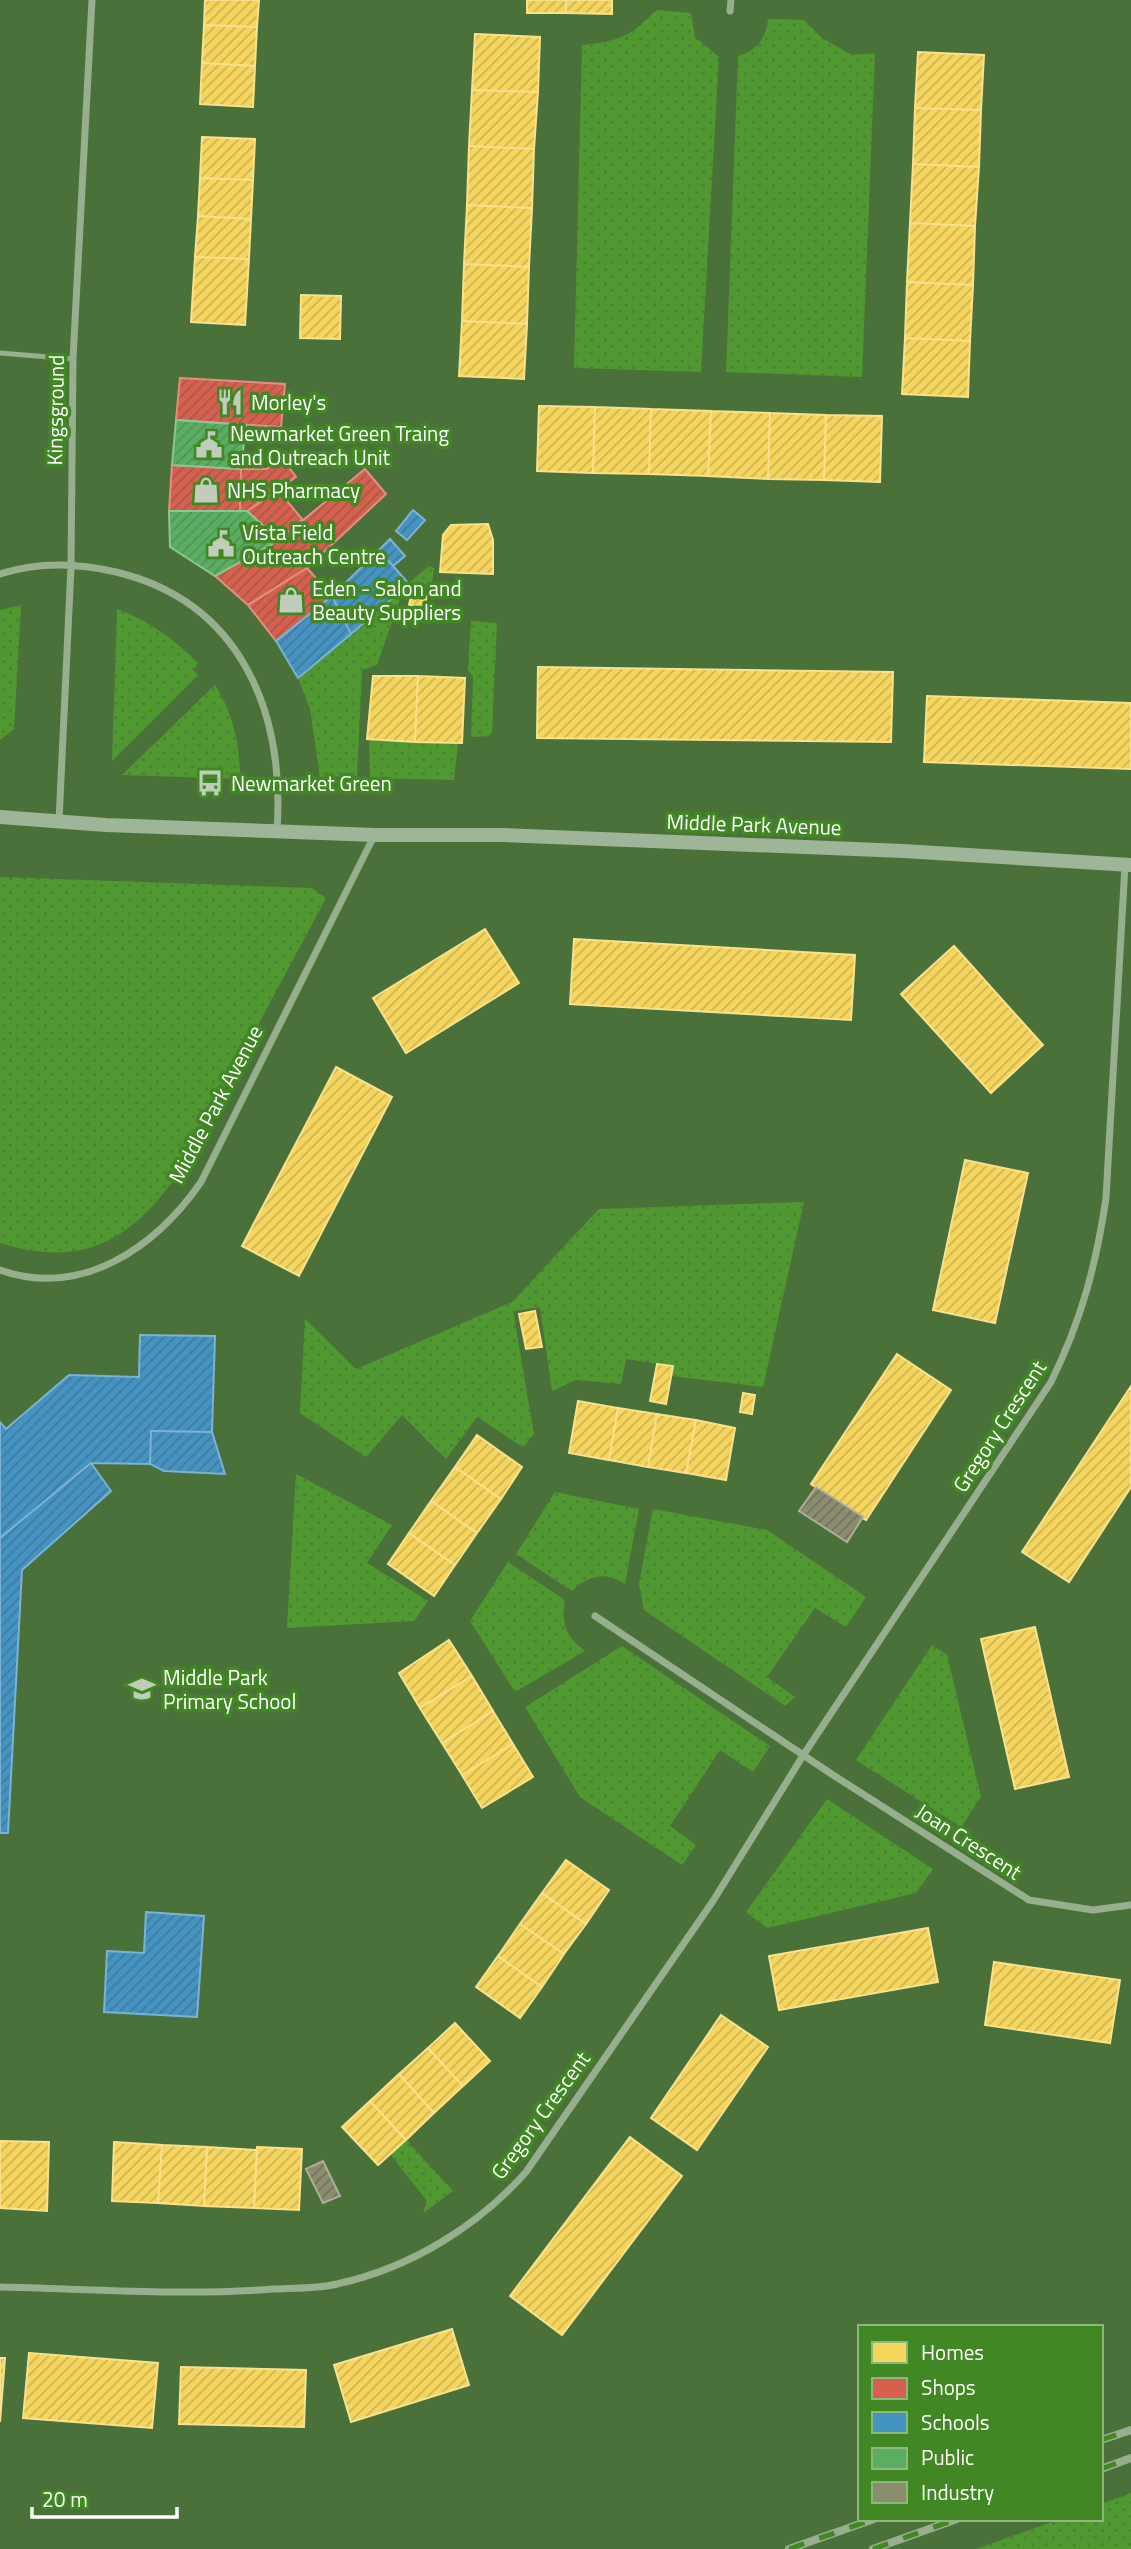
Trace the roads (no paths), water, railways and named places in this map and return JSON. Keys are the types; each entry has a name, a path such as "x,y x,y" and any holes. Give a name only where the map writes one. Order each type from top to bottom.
{"street":[{"name":"Kingsground","path":"59,821 71,566 73,359 92,0"},
{"path":"730,11 731,0"},
{"path":"0,575 43,564 127,575 160,587 190,605 232,643 257,685 266,714 277,764 277,831"},
{"name":"Middle Park Avenue","path":"0,817 375,835 559,837 903,851 1128,865"},
{"name":"Middle Park Avenue","path":"0,1270 54,1278 94,1271 128,1255 166,1225 185,1205 201,1182 375,835"},
{"name":"Gregory Crescent","path":"0,2287 235,2292 334,2285 420,2254 460,2232 509,2192 526,2172 713,1901 804,1754 1051,1382 1075,1331 1098,1251 1106,1198 1128,865"},
{"path":"595,1616 804,1754"},
{"name":"Joan Crescent","path":"804,1754 1029,1900 1093,1910 1131,1905"}],"lane":[{"path":"0,353 73,359"}],"railway":[{"path":"1103,2439 1131,2430"},
{"path":"1103,2468 1131,2458"},
{"path":"789,2549 868,2521"},
{"path":"873,2549 951,2521"}],"place":[{"name":"Morley's","path":"230,402"},
{"name":"Newmarket Green Traing and Outreach Unit","path":"209,445"},
{"name":"NHS Pharmacy","path":"206,490"},
{"name":"Vista Field Outreach Centre","path":"221,544"},
{"name":"Eden - Salon and Beauty Suppliers","path":"291,600"},
{"name":"Newmarket Green","path":"210,783"},
{"name":"Middle Park Primary School","path":"142,1689"}]}
